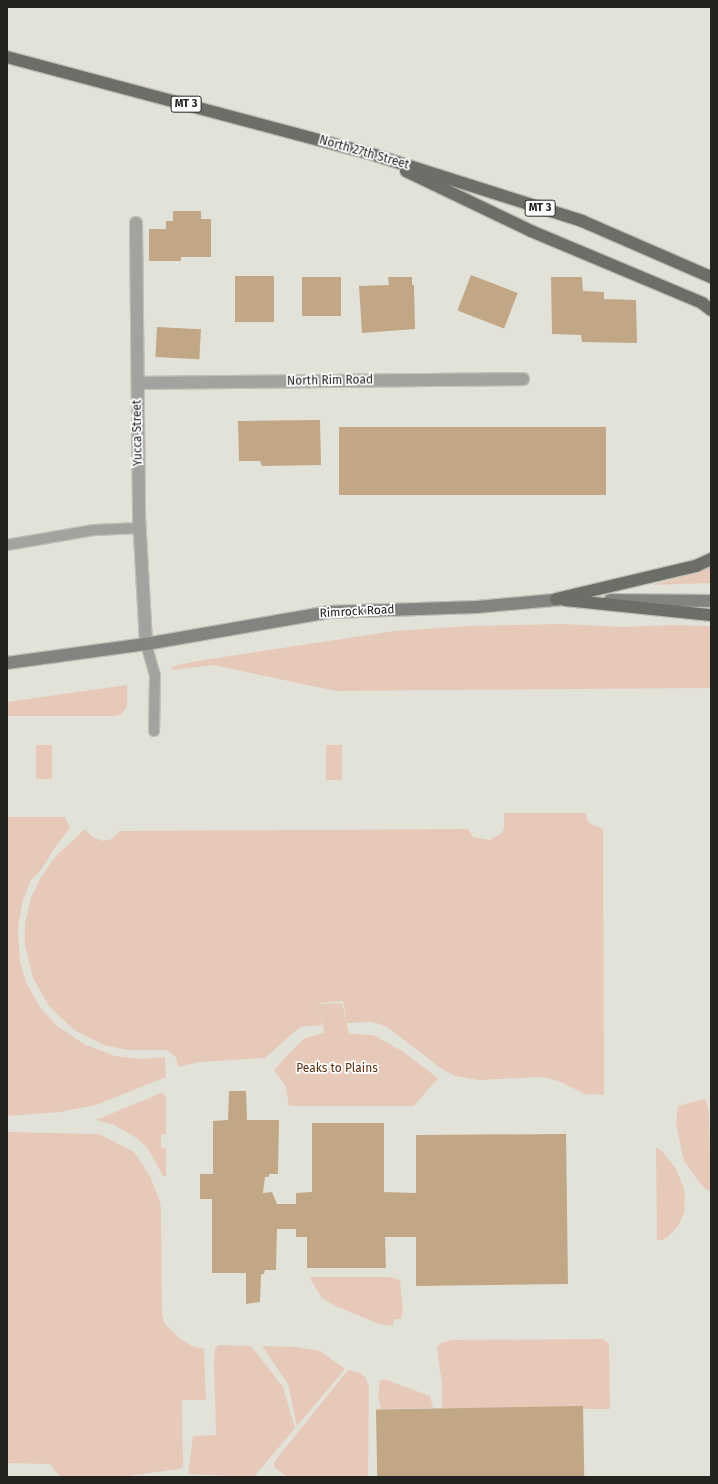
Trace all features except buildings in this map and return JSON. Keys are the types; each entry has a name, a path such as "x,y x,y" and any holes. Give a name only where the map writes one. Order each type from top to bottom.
{"main road":[{"name":"North 27th Street","path":"7,57 365,152 582,221 711,277"},
{"path":"365,152 531,231 702,303 711,310"},
{"path":"556,599 696,566 711,559"},
{"path":"556,599 711,615"},
{"name":"Rimrock Road","path":"7,664 146,644 329,612 477,607 556,599 711,602"}],"street":[{"name":"Yucca Street","path":"136,223 140,528 146,644"},
{"name":"North Rim Road","path":"138,383 523,379"}],"lane":[{"path":"7,545 94,530 140,528"},
{"path":"146,644 155,676 154,731"}],"green space":[{"path":"711,566 711,583 652,585 692,574"},
{"path":"562,624 623,627 671,625 711,626 711,688 336,691 213,665 171,670 174,666 197,661 395,631 468,626"},
{"path":"127,685 127,707 121,714 115,716 7,716 7,702"},
{"path":"36,745 52,745 52,779 36,779"},
{"path":"326,745 342,745 342,780 326,780"},
{"path":"504,813 586,813 587,820 591,824 603,829 604,1095 585,1094 561,1082 548,1078 537,1077 479,1080 455,1076 442,1069 391,1030 380,1024 371,1022 347,1023 343,1001 319,1003 322,1025 300,1027 265,1058 199,1062 178,1067 176,1057 167,1050 128,1050 104,1045 74,1030 49,1006 33,978 25,946 25,924 31,898 41,877 55,857 85,829 92,837 103,841 112,839 120,831 468,829 473,837 490,840 502,833 504,828"},
{"path":"7,817 65,817 70,828 56,846 41,870 31,880 23,900 19,920 18,932 20,962 27,984 40,1007 56,1025 84,1044 115,1056 141,1059 165,1057 166,1077 96,1105 60,1112 7,1116"},
{"name":"Peaks to Plains","path":"342,1003 349,1034 373,1035 402,1051 438,1078 414,1106 289,1106 286,1087 274,1070 305,1038 324,1033 319,1004"},
{"path":"161,1093 166,1096 166,1134 161,1134 161,1148 166,1148 166,1176 163,1176 147,1147 135,1137 114,1125 96,1120"},
{"path":"705,1099 708,1107 709,1118 711,1192 704,1188 684,1161 676,1124 678,1106"},
{"path":"7,1132 99,1134 134,1152 150,1176 160,1202 161,1209 162,1313 164,1323 179,1338 192,1346 204,1349 206,1400 182,1400 183,1467 179,1469 121,1477 60,1477 50,1464 7,1463"},
{"path":"656,1148 662,1151 676,1169 683,1186 685,1197 684,1213 678,1226 668,1237 662,1240 657,1240"},
{"path":"309,1277 390,1277 400,1280 403,1312 401,1319 394,1319 393,1326 379,1324 336,1306 322,1298"},
{"path":"603,1339 609,1344 610,1409 442,1408 442,1384 437,1347 441,1343 452,1340"},
{"path":"218,1345 251,1346 283,1387 295,1428 254,1477 188,1474 193,1436 216,1435 214,1364 215,1349"},
{"path":"262,1346 296,1347 320,1351 345,1369 297,1426 288,1384"},
{"path":"348,1370 360,1373 366,1378 369,1387 368,1477 287,1477 274,1467 274,1462"},
{"path":"384,1379 430,1396 433,1408 381,1409 378,1396 380,1381"}]}
